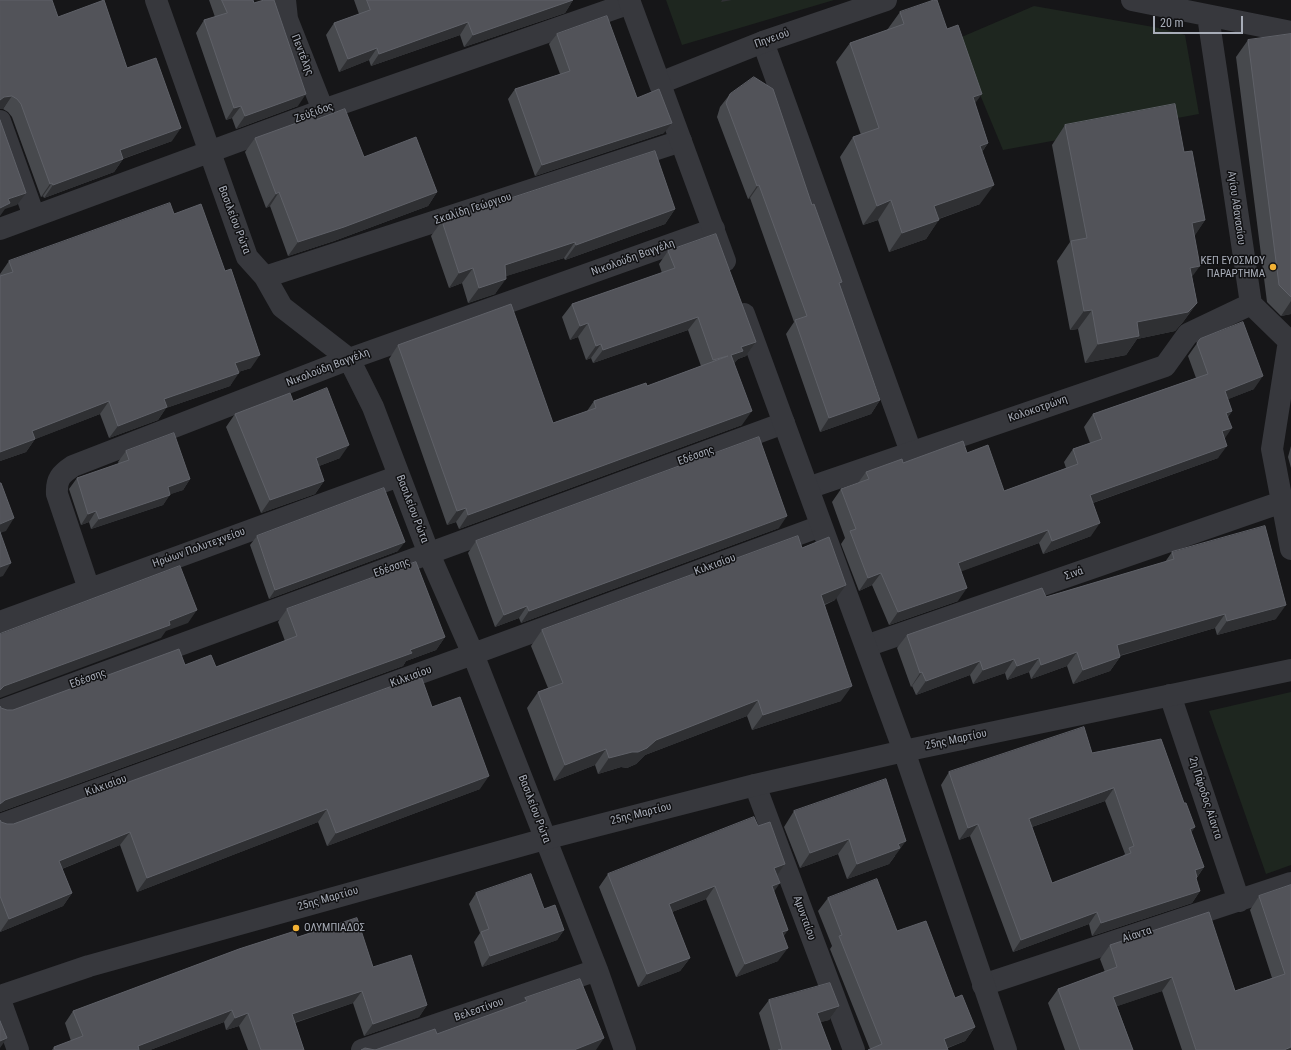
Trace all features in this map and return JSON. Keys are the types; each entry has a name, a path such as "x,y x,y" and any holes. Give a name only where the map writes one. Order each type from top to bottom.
{"street":[{"name":"Βασιλείου Ρώτα","path":"156,0 247,257 265,277 282,307 349,359 373,406 429,554 473,654 597,970 625,1050"},
{"name":"Πεντέλης","path":"285,0 287,18 323,110"},
{"name":"Πηνειού","path":"660,82 763,42 886,0"},
{"path":"1132,0 1291,32"},
{"name":"Ζεύξιδος","path":"0,229 323,110 630,2"},
{"path":"630,2 904,751 1006,1050"},
{"name":"Αγίου Αθανασίου","path":"1208,16 1251,304"},
{"path":"763,42 911,452"},
{"path":"0,121 34,216"},
{"name":"Σκαλίδη Γεώργιου","path":"265,277 681,140"},
{"name":"Νικολούδη Βαγγέλη","path":"89,589 58,502 56,485 59,476 73,466 349,359 714,229"},
{"path":"1251,304 1290,341 1272,443 1291,549"},
{"name":"Κολοκοτρώνη","path":"808,488 1165,366 1188,334 1251,304"},
{"name":"Εδέσσης","path":"0,711 784,423"},
{"name":"Ηρώων Πολυτεχνείου","path":"0,622 399,476"},
{"name":"Σινά","path":"866,646 1282,502"},
{"name":"Κιλκισίου","path":"0,825 821,526"},
{"name":"25ης Μαρτίου","path":"0,996 89,966 545,839 755,785 904,751 1291,670"},
{"name":"2η Πάροδος Αίαντα","path":"1170,695 1239,901"},
{"name":"Αμυνταίου","path":"755,785 854,1050"},
{"name":"Αίαντα","path":"983,986 1291,883"},
{"name":"Βελεστίνου","path":"362,1050 597,970"},
{"path":"0,1000 18,1050"}],"shaded area":[{"path":"666,0 834,0 682,45"},
{"path":"1034,6 1159,28 1185,35 1199,114 1003,150 957,39"},
{"path":"1291,692 1291,865 1266,874 1209,711"}],"building":[{"path":"0,0 52,0 58,17 104,0 127,68 156,58 181,128 120,150 123,159 53,185 52,183 50,184 21,104 12,96 4,97 0,100"},
{"path":"222,0 253,0 254,3 264,0 274,0 306,94 245,116 241,106 234,108 204,20 227,13"},
{"path":"367,0 573,0 473,35 468,22 379,54 377,48 348,59 334,23 370,10"},
{"path":"937,0 947,29 958,25 982,94 973,97 988,143 980,146 994,185 934,206 939,220 902,233 891,200 877,206 853,137 879,128 850,43 904,24 900,12"},
{"path":"607,16 637,98 659,89 672,123 542,165 515,89 570,71 557,34"},
{"path":"1291,34 1291,297 1279,285 1248,40"},
{"path":"754,77 773,89 812,205 814,204 842,282 839,283 880,400 829,418 795,320 807,316 759,185 757,186 726,103 730,94"},
{"path":"1175,104 1184,152 1192,151 1205,220 1192,223 1200,266 1190,268 1197,303 1188,312 1137,322 1139,336 1098,344 1092,310 1084,311 1071,241 1087,238 1065,125"},
{"path":"345,109 364,157 416,137 437,192 344,227 298,242 279,192 276,194 255,138 316,116 317,119"},
{"path":"0,120 26,193 8,199 10,203 0,208"},
{"path":"655,151 675,209 576,245 575,242 505,265 506,279 479,288 473,268 459,273 442,221"},
{"path":"170,203 174,214 201,204 225,271 231,269 260,355 235,363 239,373 164,399 167,407 118,426 109,401 32,431 35,439 0,452 0,276 13,272 9,261"},
{"path":"716,234 756,342 741,347 743,351 731,355 752,411 468,515 466,508 457,511 398,345 511,304 553,423 596,408 594,401 646,383 647,386 728,356 713,360 698,317 603,350 601,344 596,346 588,323 580,326 572,304 675,268 668,251"},
{"path":"1243,322 1263,376 1225,391 1232,411 1226,413 1232,428 1222,431 1227,446 1090,495 1100,523 1052,541 1048,530 958,563 967,588 898,612 881,573 868,578 850,531 856,529 841,489 869,479 866,472 902,459 903,463 963,441 967,453 988,445 1004,491 1078,464 1073,449 1102,439 1093,414 1208,374 1197,343 1200,339"},
{"path":"327,388 349,445 316,458 324,481 270,500 235,414 290,393 293,401"},
{"path":"174,433 190,479 168,487 170,495 99,519 96,511 88,514 77,478 129,460 126,451"},
{"path":"759,437 787,516 529,611 527,606 504,615 476,541"},
{"path":"0,483 14,518 0,524"},
{"path":"384,488 405,542 275,590 257,536"},
{"path":"1265,526 1286,605 1227,621 1225,614 1117,645 1120,657 1083,670 1077,652 1041,665 1039,658 1017,666 1014,659 983,670 980,661 926,681 922,672 920,673 907,635 1042,588 1046,597 1174,559 1172,552"},
{"path":"0,532 11,563 0,567"},
{"path":"798,536 802,548 829,537 846,585 821,595 852,686 763,715 758,700 656,740 647,748 638,752 632,752 609,758 606,749 565,765 538,692 563,683 542,630"},
{"path":"416,562 445,637 410,650 412,653 5,800 0,804 0,706 1,708 7,710 13,710 179,649 185,665 211,655 216,667 297,636 287,609"},
{"path":"180,566 197,610 169,621 170,625 4,686 0,690 0,634"},
{"path":"421,676 432,707 460,697 489,776 336,833 327,809 147,878 130,832 59,861 72,893 9,919 0,896 0,820 1,822 7,824 13,824"},
{"path":"1084,727 1092,753 1161,739 1184,803 1186,803 1195,827 1190,829 1204,867 1195,870 1200,891 1101,923 1097,912 1021,940 978,824 968,828 949,772","holes":["1114,788 1134,846 1129,848 1131,853 1052,883 1029,819"]},
{"path":"886,779 906,841 898,844 900,848 857,864 849,839 810,853 794,811"},
{"path":"754,817 758,826 770,822 785,864 774,868 780,883 772,886 788,930 782,932 788,948 745,964 715,886 669,904 690,958 647,974 608,874"},
{"path":"531,874 544,909 555,905 564,930 490,956 481,932 489,929 476,893"},
{"path":"877,879 897,931 926,921 955,998 962,995 975,1027 944,1039 948,1050 868,1050 882,1044 839,936 842,935 828,898"},
{"path":"1291,885 1291,1047 1284,1050 1196,1050 1172,977 1113,997 1133,1050 1080,1050 1058,989 1117,967 1110,945 1209,912 1235,991 1285,974 1259,896"},
{"path":"357,918 373,967 411,955 427,1005 373,1024 362,991 292,1014 304,1050 261,1050 248,1013 235,1018 232,1010 138,1046 139,1050 55,1050 54,1047 83,1036 73,1011 239,949 295,931 297,937"},
{"path":"580,979 604,1038 574,1050 375,1050 435,1029 437,1034 527,1001 525,998"},
{"path":"830,983 839,1006 817,1013 831,1050 778,1050 782,1049 769,1000"},
{"path":"0,1021 7,1038 0,1041"},
{"path":"365,1048 375,1050 361,1050"}],"place":[{"name":"ΚΕΠ ΕΥΟΣΜΟΥ ΠΑΡΑΡΤΗΜΑ","path":"1273,267"},
{"name":"ΟΛΥΜΠΙΑΔΟΣ","path":"296,928"}]}
